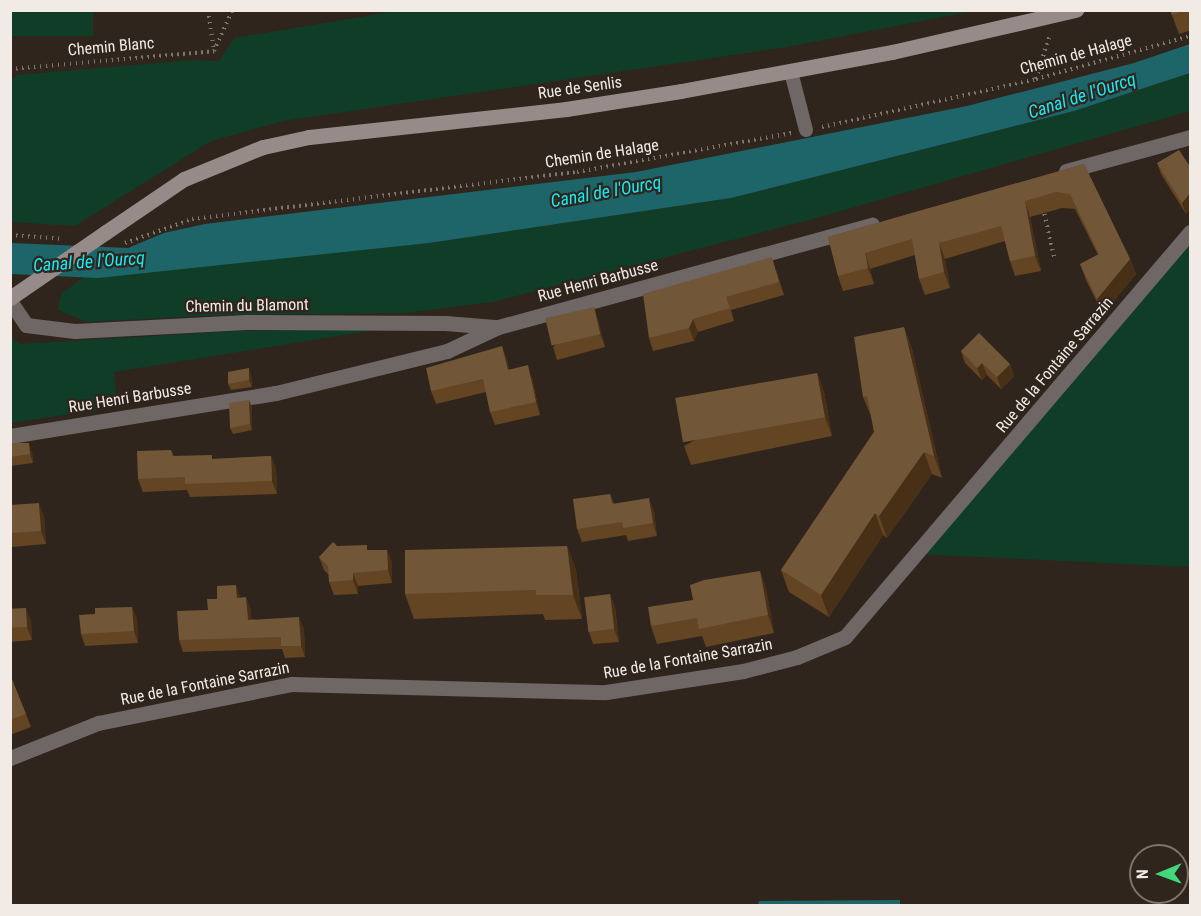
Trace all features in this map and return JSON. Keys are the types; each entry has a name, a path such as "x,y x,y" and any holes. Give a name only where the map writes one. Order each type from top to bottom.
{"main road":[{"name":"Rue de Senlis","path":"10,299 184,179 263,147 309,137 566,109 791,72 1047,19 1076,10"}],"street":[{"path":"1048,177 1191,137"},
{"name":"Rue Henri Barbusse","path":"10,436 276,393 447,351 498,327 888,220"},
{"name":"Rue de la Fontaine Sarrazin","path":"10,758 98,723 292,684 606,692 743,671 797,657 845,637 1191,232"},
{"name":"Chemin du Blamont","path":"10,299 26,325 75,331 246,322 445,323 498,327"}],"lane":[{"path":"791,72 806,130"}],"path":[{"path":"208,10 214,51"},
{"path":"214,51 232,11"},
{"path":"1036,79 1050,34 1047,19"},
{"name":"Chemin de Halage","path":"120,242 131,243 192,219 577,172 806,130 1036,79 1191,36"},
{"name":"Chemin Blanc","path":"10,69 214,51"},
{"path":"1042,202 1054,257"},
{"path":"10,235 68,239"}],"green space":[{"path":"10,11 93,11 93,36 10,36"},
{"path":"396,11 974,11 781,48 283,121 211,141 75,226 11,222 10,81 17,75 193,60 219,61 234,38"},
{"path":"1190,73 1190,111 813,219 493,302 405,313 223,315 87,322 58,310 61,294 84,277 429,243 731,198 1074,111"},
{"path":"1190,230 1190,567 916,554"},
{"path":"381,329 114,372 117,407 11,423 11,338 20,344 236,331"}],"water":[{"name":"Canal de l'Ourcq","path":"1190,44 1190,73 1074,111 731,198 429,243 98,278 11,274 11,243 128,248 164,233 205,224 636,172 967,106 1134,63"},
{"path":"900,900 900,905 758,905 759,901"}],"building":[{"path":"1170,10 1184,10 1172,15"},
{"path":"1179,150 1191,168 1191,192 1182,203 1157,163"},
{"path":"1084,164 1130,259 1097,299 1080,264 1099,254 1070,194 1056,192 1025,201 1035,256 1010,261 1001,226 939,243 944,272 919,279 912,239 865,253 868,268 838,276 828,237"},
{"path":"772,257 779,282 726,297 730,308 693,319 689,328 649,338 643,294"},
{"path":"594,307 600,334 552,346 545,318"},
{"path":"904,327 934,456 924,452 879,516 875,513 821,595 781,570 874,432 867,396 863,397 854,337"},
{"path":"979,333 1010,364 997,377 982,363 977,368 961,351"},
{"path":"502,346 508,370 528,365 536,402 490,412 483,379 431,391 426,368"},
{"path":"249,368 249,380 228,384 228,372"},
{"path":"817,373 825,417 683,442 675,398"},
{"path":"249,400 250,424 230,428 229,403"},
{"path":"10,443 29,443 30,454 10,457"},
{"path":"171,450 172,456 212,455 212,459 271,456 272,481 185,484 185,477 138,479 137,451"},
{"path":"610,494 612,504 649,498 653,523 623,528 622,522 577,529 573,499"},
{"path":"39,503 41,531 12,533 10,505"},
{"path":"333,542 337,546 367,545 367,550 387,550 388,570 353,573 353,580 329,582 328,566 319,557"},
{"path":"567,546 573,595 536,595 536,590 405,594 405,550"},
{"path":"760,571 768,615 699,629 697,618 651,626 648,607 693,600 690,585 704,580"},
{"path":"236,585 237,598 246,597 248,620 299,617 301,646 281,646 281,637 179,640 177,611 208,610 207,599 217,599 217,586"},
{"path":"610,594 614,629 588,632 584,597"},
{"path":"132,607 134,631 81,634 79,615 95,614 95,608"},
{"path":"26,608 27,627 11,628 10,609"},
{"path":"12,679 26,714 10,720 10,680"}]}
